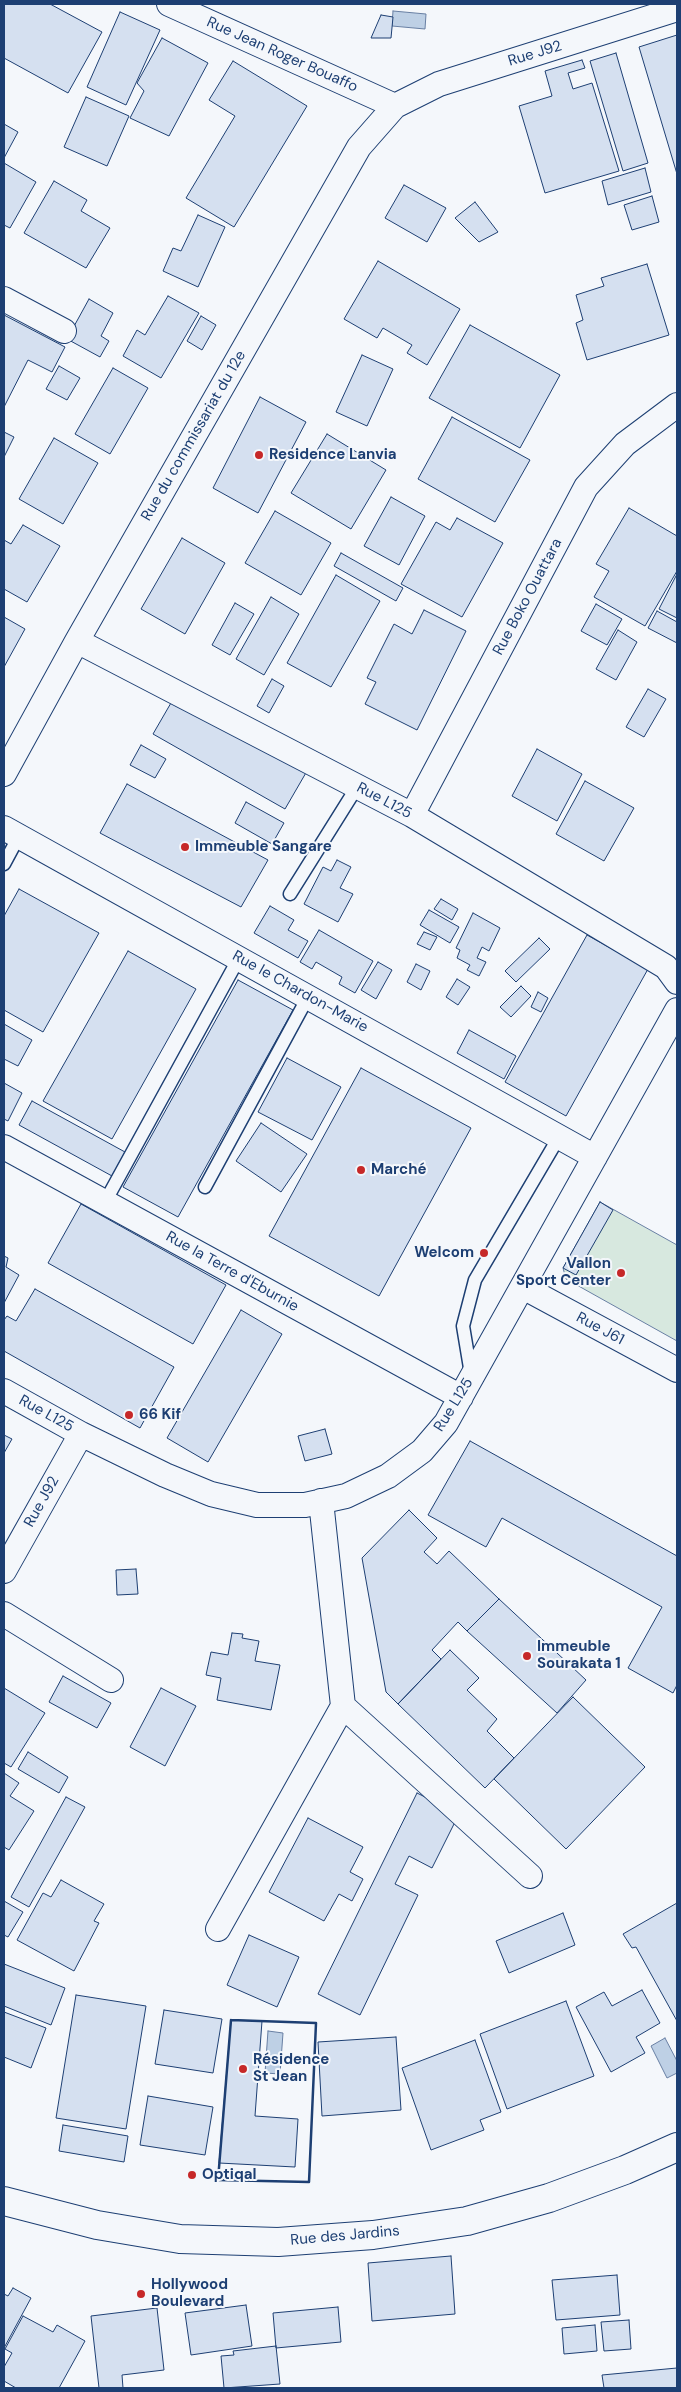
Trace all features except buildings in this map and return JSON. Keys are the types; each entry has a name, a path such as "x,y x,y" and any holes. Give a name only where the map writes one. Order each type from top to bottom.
{"main road":[{"name":"Rue des Jardins","path":"4,2201 97,2225 180,2239 278,2242 374,2235 467,2221 549,2198 625,2170 677,2147"}],"street":[{"name":"Rue Jean Roger Bouaffo","path":"169,4 395,106"},
{"name":"Rue J92","path":"395,106 439,84 677,9"},
{"name":"Rue du commissariat du 12e","path":"4,774 77,640 359,147 395,106"},
{"path":"4,299 64,331"},
{"name":"Rue Boko Ouattara","path":"412,815 586,487 625,444 677,405"},
{"name":"Rue L125","path":"77,640 412,815 666,967 677,982"},
{"name":"Rue le Chardon-Marie","path":"11,832 596,1157"},
{"name":"Rue L125","path":"4,1390 81,1434 165,1475 211,1494 257,1505 305,1505 346,1496 395,1471 422,1451 446,1423 677,1010"},
{"name":"Rue la Terre d'Eburnie","path":"4,1147 105,1202 466,1387"},
{"name":"Rue J61","path":"523,1287 677,1370"},
{"name":"Rue J92","path":"4,1571 81,1434"},
{"path":"218,1929 342,1706 320,1501"},
{"path":"4,1614 111,1680"},
{"path":"342,1706 530,1876"}],"lane":[{"path":"290,894 357,787"},
{"path":"4,864 11,832"},
{"path":"105,1202 239,958"},
{"path":"205,1187 308,997"},
{"path":"466,1387 463,1326 475,1280 559,1137"}],"shaded area":[{"name":"Vallon Sport Center","path":"600,1202 677,1245 677,1341 566,1279 563,1268"}],"water":[{"path":"393,11 426,14 425,29 392,26"},
{"path":"268,2031 283,2033 280,2074 265,2073"},
{"path":"665,2038 677,2061 677,2073 667,2078 651,2046"}],"wall":[{"path":"231,2020 316,2023 309,2182 218,2180 231,2020"}],"place":[{"name":"Residence Lanvia","path":"259,455"},
{"name":"Immeuble Sangare","path":"185,847"},
{"name":"Marché","path":"361,1170"},
{"name":"Welcom","path":"484,1253"},
{"name":"Vallon Sport Center","path":"621,1273"},
{"name":"66 Kif","path":"129,1415"},
{"name":"Immeuble Sourakata 1","path":"527,1656"},
{"name":"Résidence St Jean","path":"243,2069"},
{"name":"Optiqal","path":"192,2175"},
{"name":"Hollywood Boulevard","path":"141,2294"}]}
